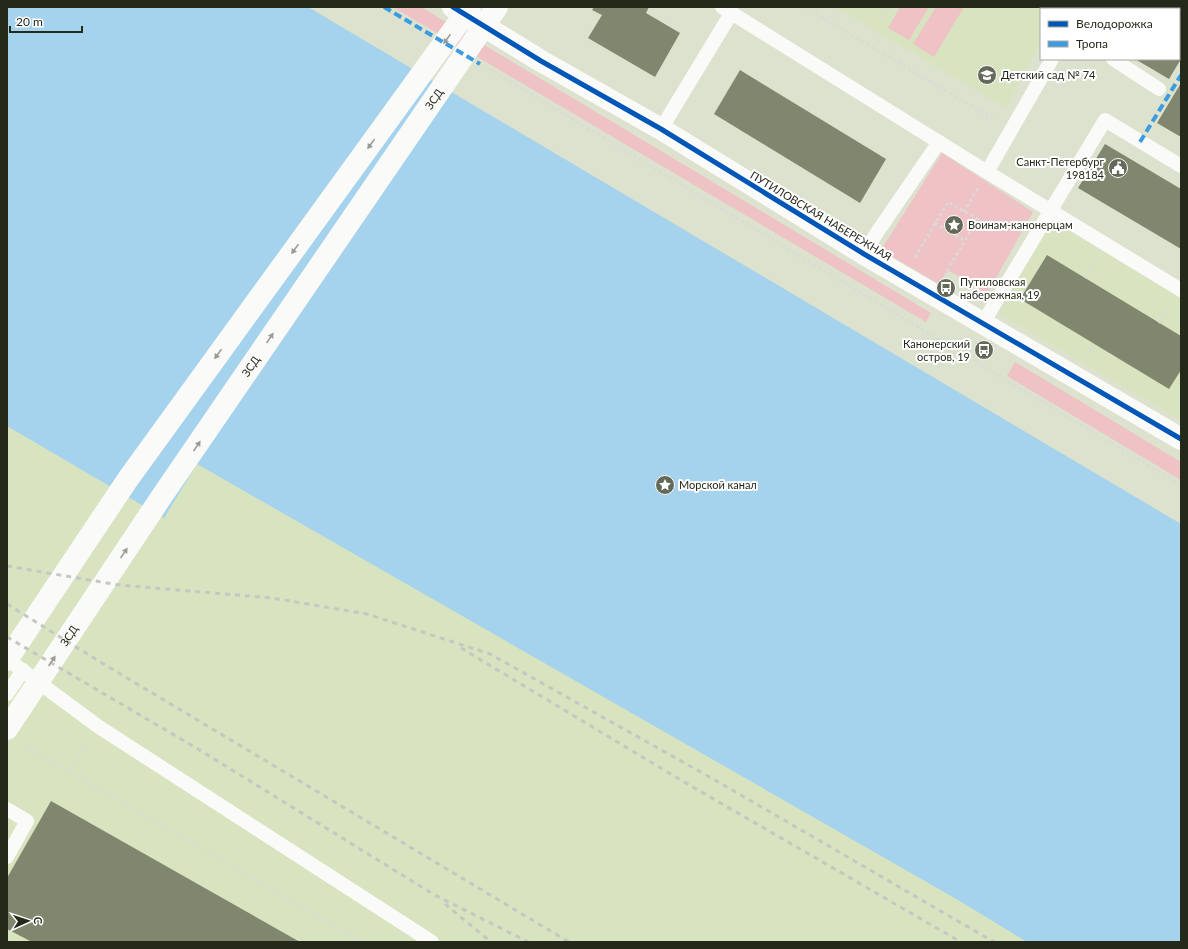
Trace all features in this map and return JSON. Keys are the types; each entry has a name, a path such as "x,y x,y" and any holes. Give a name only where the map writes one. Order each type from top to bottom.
{"main road":[{"name":"ПУТИЛОВСКАЯ НАБЕРЕЖНАЯ","path":"453,7 541,61 661,129 864,254 1181,439"},
{"path":"12,663 128,479 470,7"},
{"name":"ЗСД","path":"7,729 162,496 497,7"}],"lane":[{"path":"661,129 727,10 987,172 1181,290"},
{"path":"987,172 1051,60"},
{"path":"1115,60 1159,89"},
{"path":"983,323 1105,120 1181,166"},
{"path":"864,254 939,142"},
{"path":"7,694 12,663 99,727 432,942"},
{"path":"7,809 27,821 7,857"}],"path":[{"path":"805,7 1012,130"},
{"path":"881,18 889,7"},
{"path":"480,64 1181,484"},
{"path":"964,212 987,172"},
{"path":"913,259 948,202 978,219 943,277"},
{"path":"935,223 965,241"},
{"path":"1085,278 1099,254"},
{"path":"1159,323 1170,305"},
{"path":"21,745 362,942"}],"shaded area":[{"path":"393,7 421,7 931,313 926,322"},
{"name":"Детский сад № 74","path":"836,7 1060,7 1040,8 1040,44 1006,108"},
{"path":"900,7 929,7 909,40 888,28"},
{"path":"936,7 964,7 934,57 913,44"},
{"path":"942,153 1033,212 987,294 948,270 939,284 881,250"},
{"path":"1052,221 1181,299 1180,420 998,313"},
{"path":"1015,362 1181,462 1181,480 1007,376"},
{"path":"7,426 163,518 197,463 958,900 1027,942 7,942"}],"water":[{"name":"Морской канал","path":"7,7 308,7 1181,524 1181,942 1027,942 958,900 197,464 164,518 7,426"}],"building":[{"path":"594,7 649,7 646,13 680,33 655,77 588,38 602,15 592,10"},
{"path":"1181,52 1181,59 1169,79 1137,60 1180,60"},
{"path":"740,70 886,159 860,203 714,114"},
{"path":"1181,83 1181,137 1157,123"},
{"path":"1105,144 1181,189 1181,249 1078,188"},
{"path":"1047,255 1181,336 1181,370 1169,389 1020,299"},
{"path":"51,801 300,942 32,942 7,929 7,878"}],"railway":[{"path":"7,566 119,585 272,598 367,614 490,654 715,780 994,942"},
{"path":"7,604 97,660 569,942"},
{"path":"7,637 198,749 433,894 528,942"},
{"path":"461,648 679,779 961,942"},
{"path":"445,904 491,942"}],"marked path":[{"path":"384,7 480,64"},
{"path":"1140,142 1181,75"}],"cycle path":[{"path":"453,7 541,61 661,129 864,254 1181,439"}],"place":[{"name":"Детский сад № 74","path":"987,75"},
{"name":"Санкт-Петербург 198184","path":"1118,168"},
{"name":"Воинам-канонерцам","path":"954,225"},
{"name":"Путиловская набережная, 19","path":"946,288"},
{"name":"Канонерский остров, 19","path":"984,350"},
{"name":"Морской канал","path":"665,485"}]}
